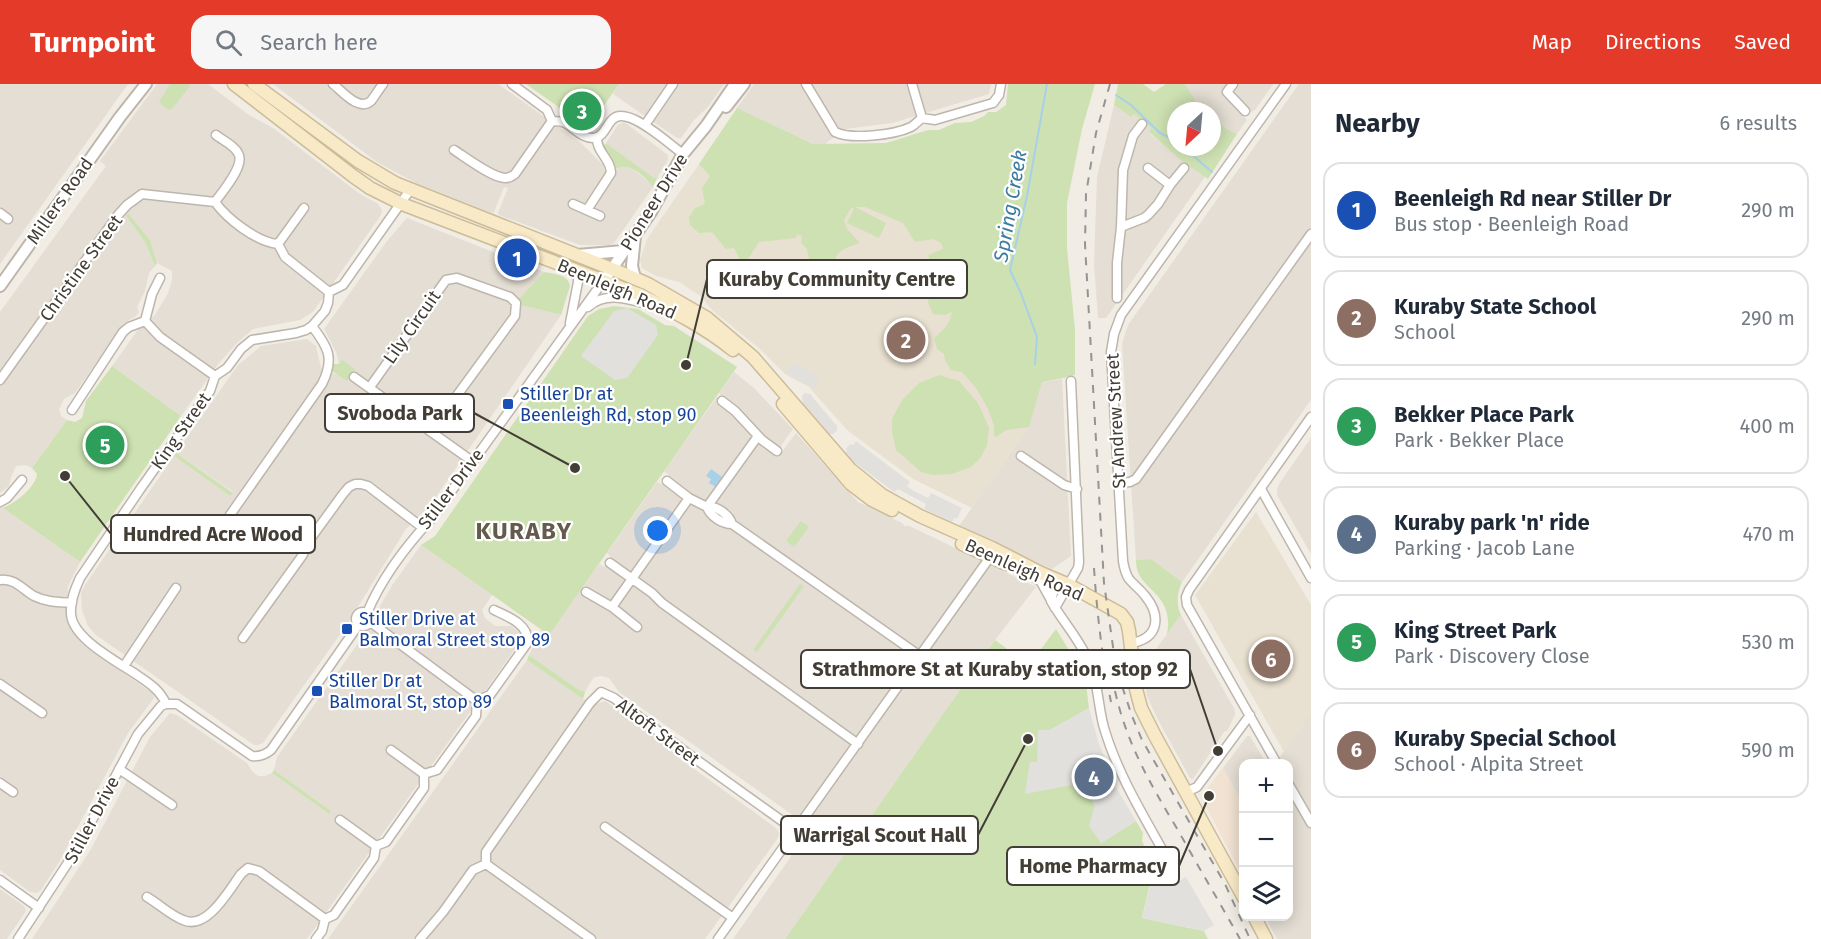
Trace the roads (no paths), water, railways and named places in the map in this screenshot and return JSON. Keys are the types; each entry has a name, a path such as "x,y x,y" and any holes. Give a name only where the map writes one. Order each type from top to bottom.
{"main road":[{"name":"Beenleigh Road","path":"234,84 370,188 402,204 604,280 674,311 747,362 826,456 862,493 872,500 1041,573 1063,587"},
{"name":"Beenleigh Road","path":"254,84 358,161 410,190 612,268 635,278 706,318 753,357 850,469 892,502 991,552 1032,576 1096,601 1121,614 1127,622 1136,689 1141,708 1239,889"},
{"path":"1257,921 1266,939"}],"street":[{"name":"Millers Road","path":"120,117 139,84"},
{"name":"Millers Road","path":"0,286 146,84"},
{"path":"333,84 356,103 363,105 369,102 383,84"},
{"path":"512,84 547,110 552,121"},
{"path":"645,125 673,84"},
{"name":"Pioneer Drive","path":"604,280 651,212 683,154 735,84"},
{"name":"Pioneer Drive","path":"706,126 729,104 744,84"},
{"path":"806,84 835,132 845,136 894,132 912,127 922,118"},
{"path":"912,84 922,118"},
{"path":"922,118 935,120 993,103 999,95 1001,84"},
{"path":"1219,84 1245,111"},
{"path":"1227,92 1233,84"},
{"name":"St Andrew Street","path":"1131,643 1149,636 1154,630 1156,619 1146,597 1128,577 1123,561 1111,352 1114,334 1121,315 1286,84"},
{"path":"552,121 563,122 590,138 601,135 619,115 633,118 683,154"},
{"path":"454,150 482,169 508,178 515,174 552,121"},
{"path":"1118,298 1117,263 1123,170 1133,136 1142,124"},
{"path":"216,135 235,149 240,161 215,202 222,212 266,243 278,244"},
{"path":"587,210 611,173 609,161 599,150 597,137"},
{"path":"1148,168 1170,185"},
{"path":"1121,227 1144,218 1158,204 1184,168"},
{"path":"329,292 343,285 410,190"},
{"name":"Christine Street","path":"0,380 104,234 127,206 142,194 215,202"},
{"path":"573,204 600,216"},
{"path":"278,244 304,208"},
{"path":"0,213 8,219"},
{"path":"635,278 632,266 636,233"},
{"path":"1119,483 1136,479 1311,234"},
{"path":"278,244 285,257 329,292"},
{"path":"578,255 622,251"},
{"path":"572,322 578,271"},
{"path":"145,321 152,294 160,278"},
{"name":"Lily Circuit","path":"370,387 446,280 457,278 510,297 516,303 515,316 431,431"},
{"name":"Stiller Drive","path":"368,617 382,582 432,518 604,280"},
{"path":"230,515 322,384 328,371 327,349 312,326 325,311 329,292"},
{"path":"572,322 594,302 610,297 630,299 674,311"},
{"path":"145,321 160,337 215,376"},
{"path":"72,410 123,332 145,321"},
{"name":"King Street","path":"72,603 73,592 80,578 210,391 215,376 227,368 241,349 252,340 296,333 312,326"},
{"path":"354,377 472,461"},
{"path":"1053,605 1078,568 1079,562 1071,381"},
{"path":"722,401 777,451"},
{"path":"1274,759 1186,605 1186,597 1207,563 1311,417"},
{"path":"707,507 758,436"},
{"path":"1021,456 1064,485 1077,489"},
{"path":"0,502 7,498 21,480"},
{"path":"667,481 689,498 707,507 711,514 726,524 732,524 920,656"},
{"path":"243,638 303,556 311,538 349,487 361,484 368,486 423,528"},
{"path":"1261,489 1311,578"},
{"path":"612,607 689,498"},
{"path":"718,939 858,744 991,552"},
{"path":"610,563 858,744"},
{"path":"1032,576 1041,582 1090,662 1094,673 1102,723 1114,757 1137,805 1168,860"},
{"path":"0,580 7,579 17,583 34,596 45,600 72,603 70,615 76,628 86,640 156,688 166,704 177,704 260,760 271,750 359,624 365,626 368,617 477,701"},
{"path":"124,666 176,588"},
{"path":"586,592 612,607 637,627"},
{"path":"477,701 490,695 528,642 528,635 524,628 494,610"},
{"path":"0,684 42,713"},
{"name":"Altoft Street","path":"486,864 486,852 590,703 601,692 614,698 796,831"},
{"path":"424,774 437,770 476,716 477,701"},
{"name":"Stiller Drive","path":"18,939 75,852 138,734 166,704"},
{"path":"1186,792 1197,787 1250,715"},
{"path":"391,750 424,774"},
{"path":"119,769 172,805"},
{"path":"376,846 386,842 424,788 424,774"},
{"path":"0,783 14,792"},
{"path":"1293,792 1311,823"},
{"path":"340,820 376,846"},
{"path":"605,827 734,918"},
{"path":"316,939 322,931 325,920 334,915 374,858 376,846"},
{"path":"420,939 473,870 486,864 591,939"},
{"path":"147,897 183,921 193,923 202,921 209,916 248,868 259,871 325,920"},
{"path":"0,880 39,908"}],"water":[{"path":"711,469 722,477 716,487 709,483 711,479 706,476"}],"waterway":[{"name":"Spring Creek","path":"1035,364 1037,337 1010,270 1027,196 1047,84"},
{"path":"1116,95 1167,136"},
{"path":"1193,156 1212,172"}],"railway":[{"path":"1110,84 1096,133 1086,194 1085,244 1104,583 1116,668 1142,740 1225,884 1250,939"},
{"path":"1094,568 1100,635 1111,702"},
{"path":"1115,691 1126,729 1141,764 1240,939"}],"place":[{"name":"Bekker Place Park","path":"582,111"},
{"name":"Beenleigh Rd near Stiller Dr","path":"517,258"},
{"name":"Kuraby State School","path":"906,340"},
{"name":"Kuraby Community Centre","path":"686,365"},
{"name":"Stiller Dr at Beenleigh Rd, stop 90","path":"508,404"},
{"name":"King Street Park","path":"105,445"},
{"name":"Svoboda Park","path":"575,468"},
{"name":"Hundred Acre Wood","path":"65,476"},
{"name":"Stiller Drive at Balmoral Street stop 89","path":"347,629"},
{"name":"Kuraby Special School","path":"1271,659"},
{"name":"Stiller Dr at Balmoral St, stop 89","path":"317,691"},
{"name":"Warrigal Scout Hall","path":"1028,739"},
{"name":"Strathmore St at Kuraby station, stop 92","path":"1218,751"},
{"name":"Kuraby park 'n' ride","path":"1094,777"},
{"name":"Home Pharmacy","path":"1209,796"}],"district":[{"name":"KURABY","path":"524,531"}]}
